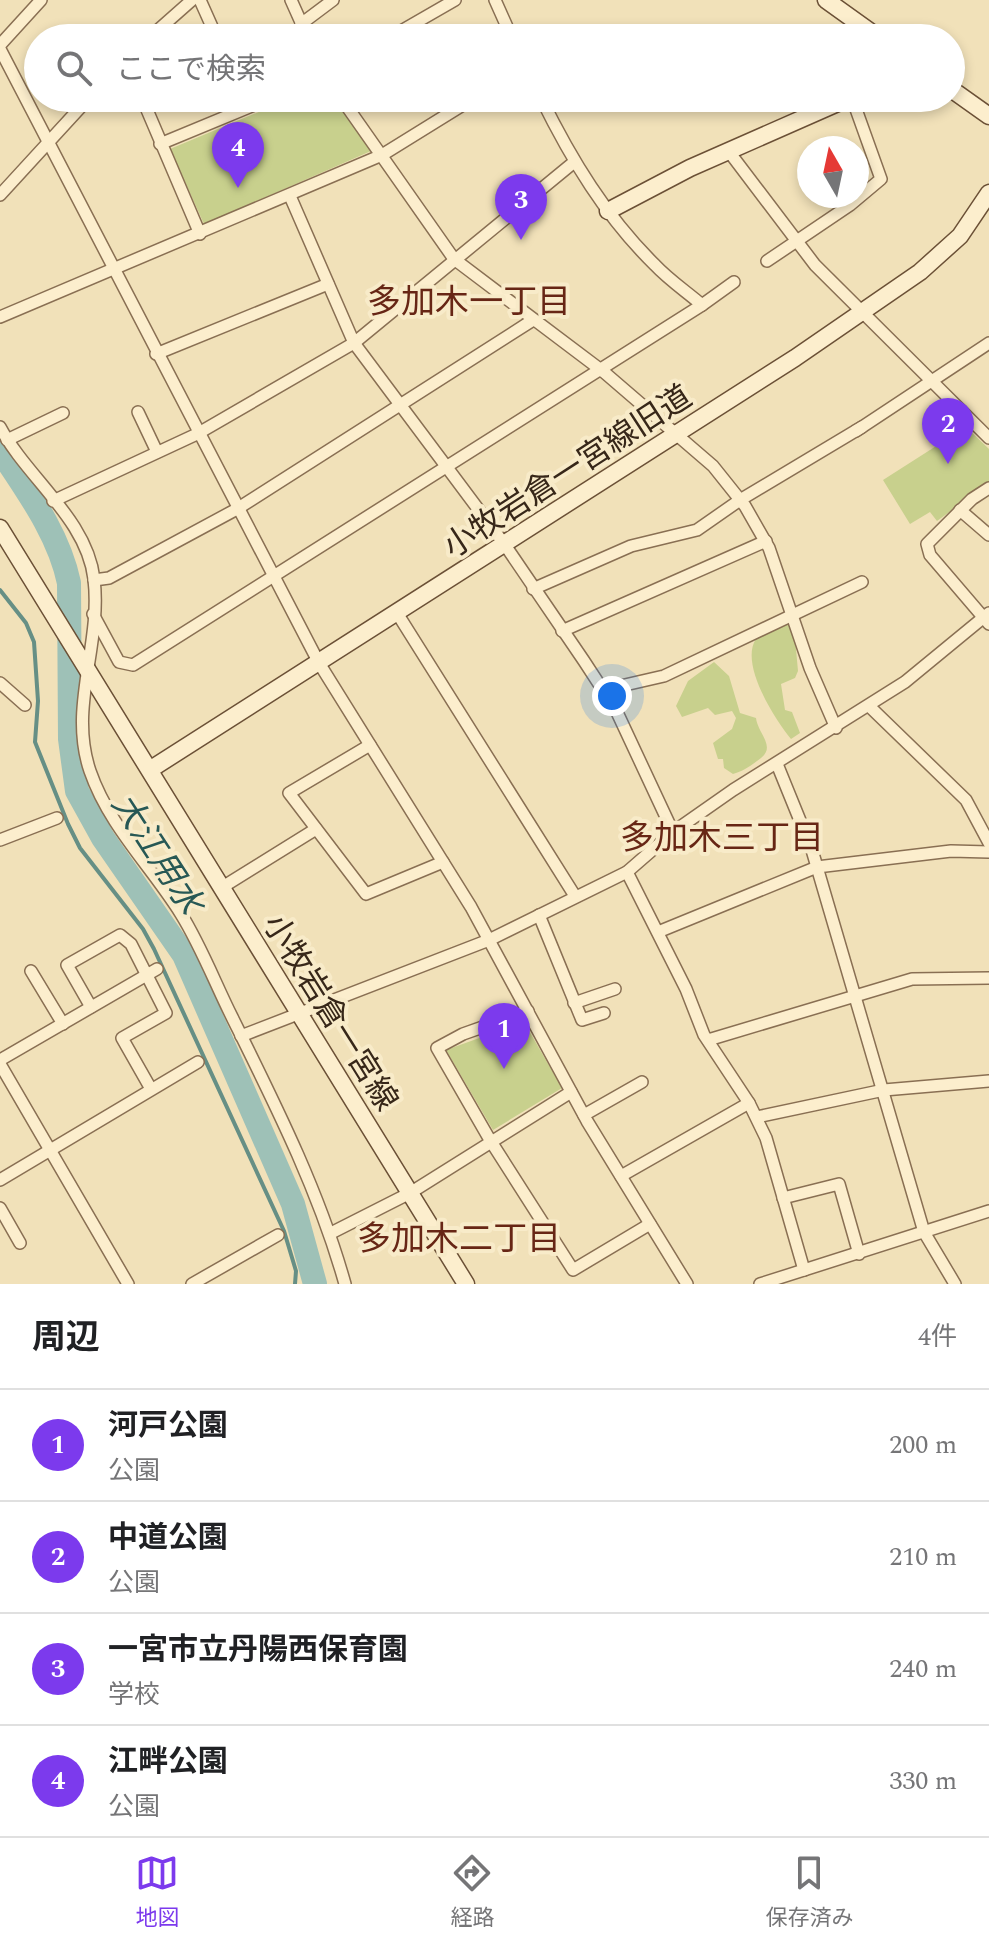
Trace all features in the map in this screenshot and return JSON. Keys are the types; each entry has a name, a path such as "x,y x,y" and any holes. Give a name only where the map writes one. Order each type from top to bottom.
{"street":[{"path":"24,97 0,47 41,0"},
{"path":"165,24 192,0"},
{"path":"200,0 211,24"},
{"path":"291,0 301,24 333,0"},
{"path":"413,24 455,0"},
{"path":"495,0 506,24"},
{"path":"826,0 859,24"},
{"path":"965,99 989,116"},
{"path":"31,112 319,663 443,862 584,1115 687,1284"},
{"path":"0,195 76,112"},
{"path":"147,112 200,234"},
{"path":"160,144 227,112"},
{"path":"351,112 454,259 600,369 713,466 740,500 766,541 794,613 810,668 836,728"},
{"path":"0,317 382,155 451,112"},
{"path":"548,112 573,163 608,211 655,265 702,305"},
{"path":"608,211 690,168 819,112"},
{"path":"767,261 881,179 855,112"},
{"path":"730,153 815,265 989,438"},
{"path":"53,501 197,434 354,343 573,163"},
{"name":"小牧岩倉一宮線旧道","path":"151,769 677,434 920,272 960,236 989,193"},
{"path":"290,196 354,343 445,469 505,545 603,690 673,832"},
{"path":"93,614 119,662 133,665 734,282"},
{"path":"156,354 328,284"},
{"path":"94,580 109,578 237,509 533,320"},
{"path":"533,589 631,546 697,530 989,343"},
{"path":"138,412 157,452"},
{"path":"7,440 63,413"},
{"path":"0,427 82,544 94,580 81,719 90,771 107,808 181,914 331,1233 345,1284"},
{"path":"241,1036 302,1015 411,968 489,940 627,872 673,832 733,790 905,682 987,618 930,555 927,544 960,510 989,488"},
{"path":"960,510 989,535"},
{"name":"小牧岩倉一宮線","path":"0,528 7,551 56,618 151,769 466,1284"},
{"path":"562,631 766,541"},
{"path":"603,690 664,676 862,582"},
{"path":"397,613 575,896"},
{"path":"0,683 25,705"},
{"path":"869,706 966,800 989,843"},
{"path":"370,745 289,793 366,894 443,862"},
{"path":"777,764 817,867 924,1232 955,1284"},
{"path":"0,840 57,818"},
{"path":"221,888 316,829"},
{"path":"658,932 817,867 951,851 989,852"},
{"path":"627,872 708,1040 757,1117 804,1270"},
{"path":"539,915 582,1020 604,1013"},
{"path":"91,1007 67,965 120,935 131,944 152,972 166,1013 122,1038 151,1089"},
{"path":"31,971 63,1024"},
{"path":"128,1284 0,1062 152,972"},
{"path":"708,1040 912,979 989,978"},
{"path":"574,1003 615,989"},
{"path":"528,1011 463,1034 437,1048 490,1140 573,1270 650,1224"},
{"path":"0,1180 198,1062"},
{"path":"757,1117 884,1090 989,1081"},
{"path":"584,1115 642,1082"},
{"path":"331,1233 410,1193 571,1092"},
{"path":"621,1176 749,1103"},
{"path":"783,1198 839,1184 859,1254"},
{"path":"0,1208 20,1243"},
{"path":"760,1284 989,1211"},
{"path":"192,1284 278,1235"}],"green space":[{"path":"259,112 343,112 371,151 204,224 170,149"},
{"path":"966,427 989,449 989,483 937,521 930,512 910,524 883,480"},
{"path":"783,623 794,627 798,671 795,678 781,684 785,710 792,712 800,733 791,739 762,692 752,663 752,650 758,636"},
{"path":"714,662 729,676 740,713 756,718 767,744 761,758 733,774 724,768 723,759 718,759 713,743 732,729 736,718 732,711 715,715 708,708 682,717 676,706 688,681"},
{"path":"524,1022 562,1088 493,1130 446,1050"}],"waterway":[{"name":"大江用水","path":"0,450 50,530 69,583 70,739 77,791 103,838 184,955 293,1204 315,1284"},
{"path":"0,590 26,623 34,642 38,701 35,742 68,824 80,848 143,929 154,949 284,1231 296,1271 295,1284"}],"place":[{"name":"江畔公園","path":"238,188"},
{"name":"一宮市立丹陽西保育園","path":"521,240"},
{"name":"中道公園","path":"948,464"},
{"name":"河戸公園","path":"504,1069"}],"district":[{"name":"多加木一丁目","path":"469,301"},
{"name":"多加木三丁目","path":"722,837"},
{"name":"多加木二丁目","path":"459,1238"}]}
